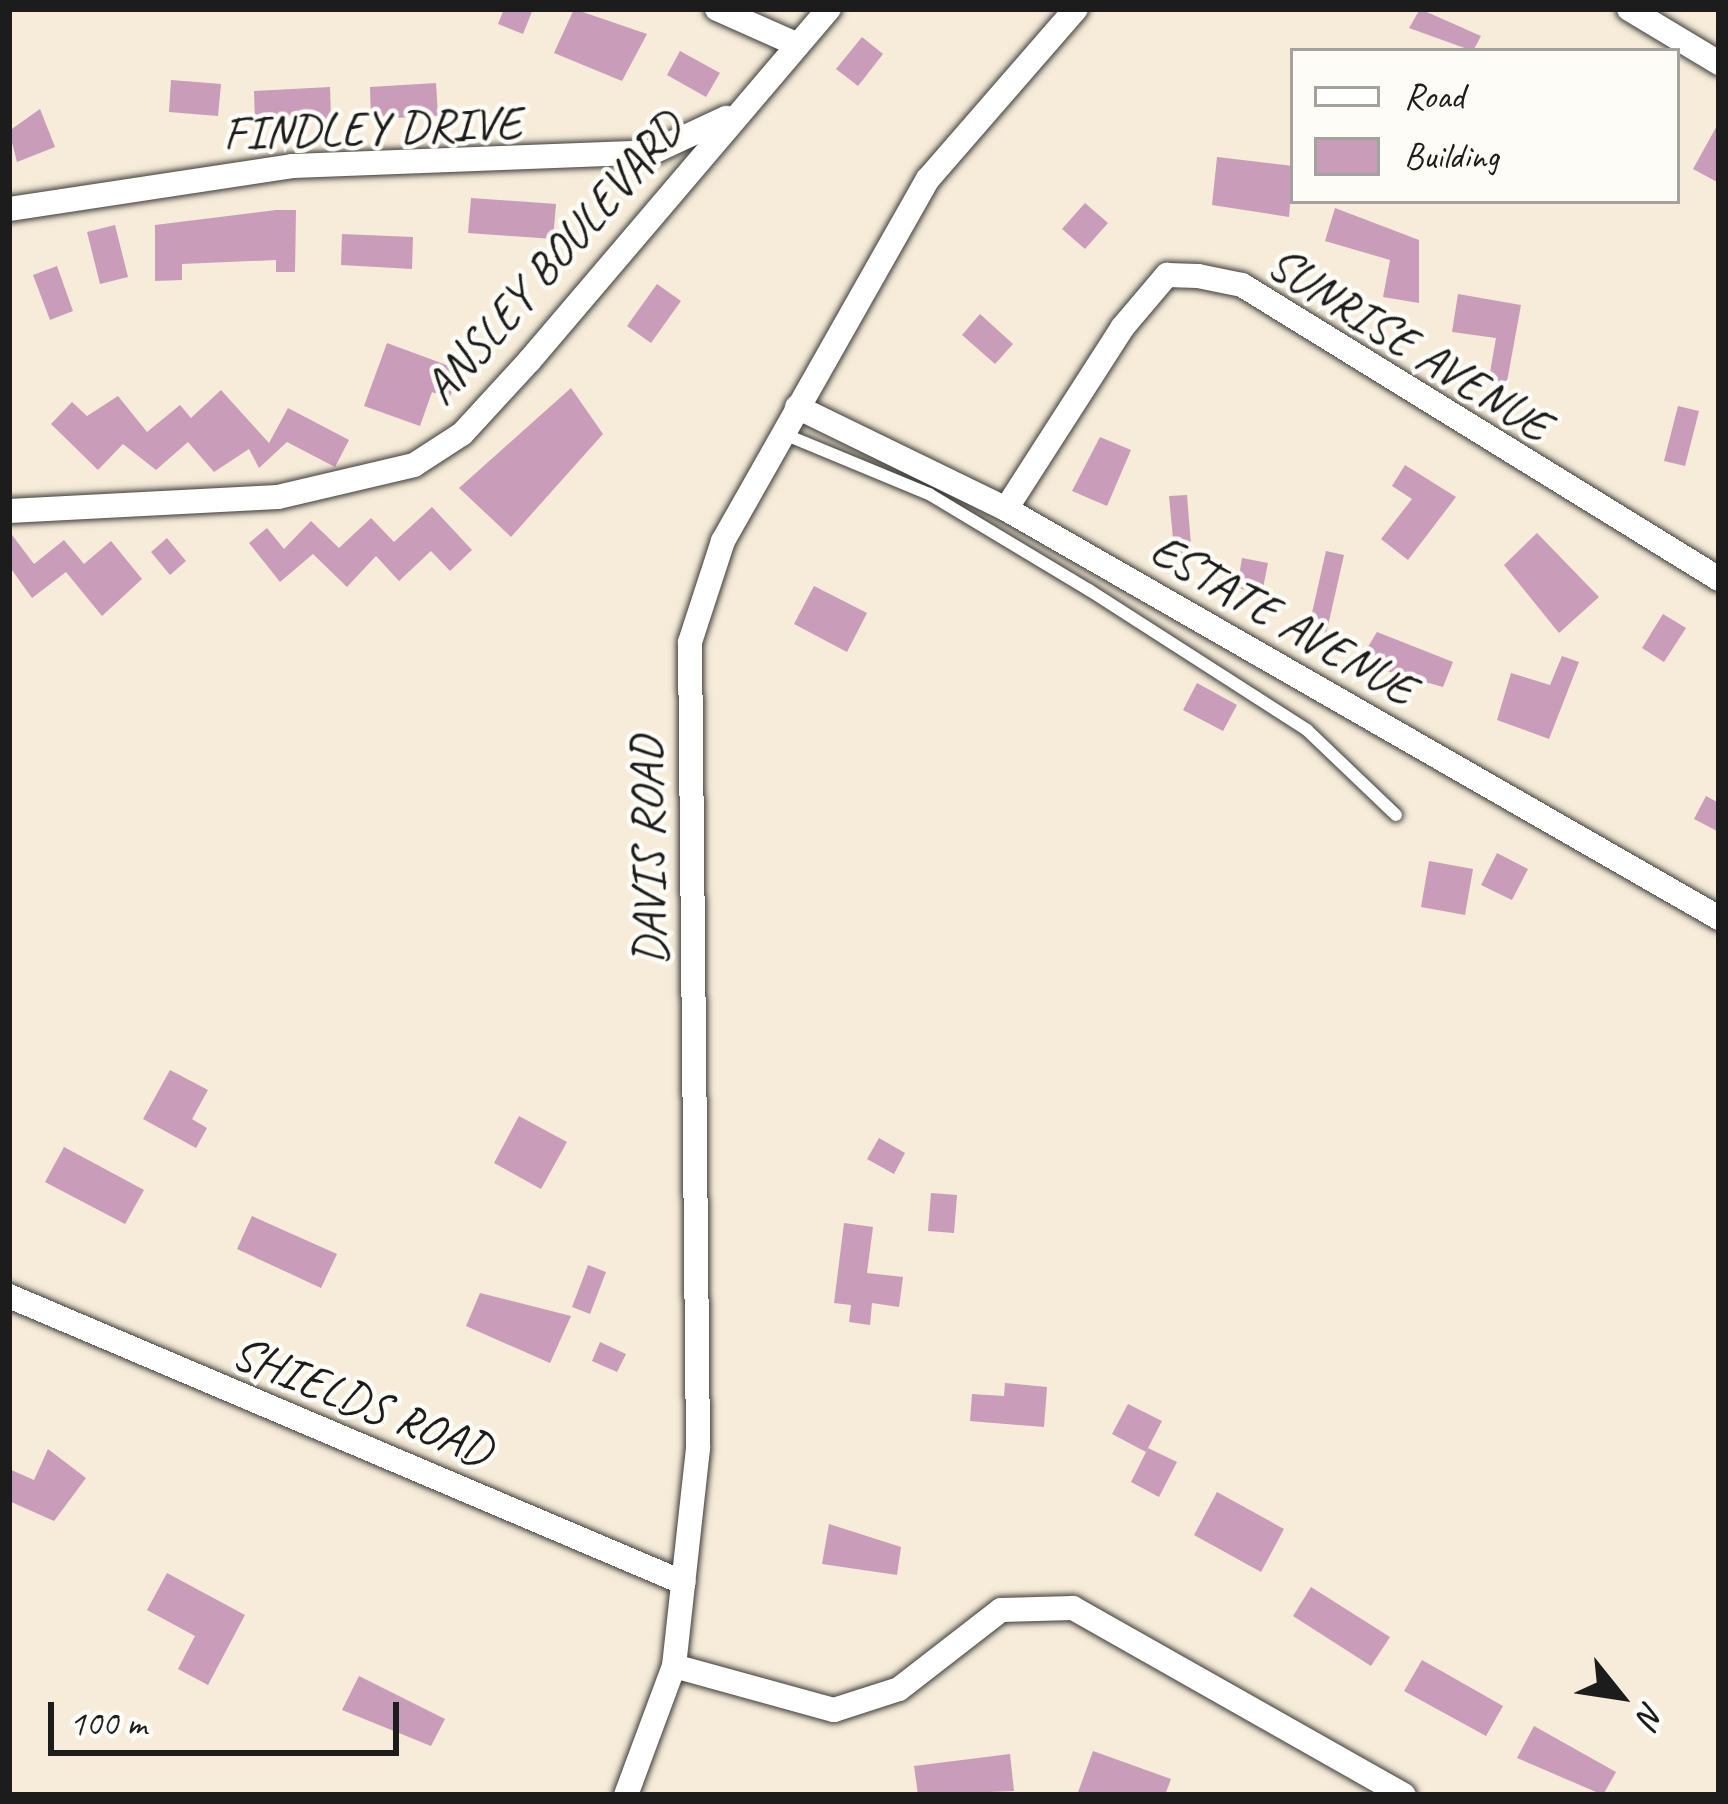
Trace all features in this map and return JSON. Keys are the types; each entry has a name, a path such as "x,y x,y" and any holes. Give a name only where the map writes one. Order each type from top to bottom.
{"street":[{"path":"717,9 791,42"},
{"name":"ANSLEY BOULEVARD","path":"9,511 278,497 414,465 462,434 530,360 791,42 829,9"},
{"name":"DAVIS ROAD","path":"626,1795 674,1666 684,1583 703,1245 683,766 690,642 723,541 928,179 1076,9"},
{"path":"1629,9 1719,63"},
{"name":"FINDLEY DRIVE","path":"9,209 292,166 653,152 732,116"},
{"name":"SUNRISE AVENUE","path":"1006,509 1121,328 1167,275 1198,276 1242,285 1719,579"},
{"name":"ESTATE AVENUE","path":"797,407 1006,509 1719,918"},
{"name":"SHIELDS ROAD","path":"9,1296 684,1583"},
{"path":"674,1666 833,1710 899,1689 1001,1610 1073,1608 1404,1795"}],"lane":[{"path":"783,433 929,494 1090,590 1307,730 1396,815"}],"building":[{"path":"504,9 533,9 523,34 498,24"},
{"path":"574,9 647,34 622,81 554,53"},
{"path":"1420,9 1481,36 1475,48 1465,48 1409,28"},
{"path":"862,37 883,54 858,86 836,69"},
{"path":"680,51 720,73 706,97 667,75"},
{"path":"171,80 221,84 218,116 169,112"},
{"path":"436,83 438,116 371,119 370,87"},
{"path":"330,87 331,119 255,123 254,91"},
{"path":"40,109 55,147 17,162 9,131"},
{"path":"1719,122 1719,183 1693,169"},
{"path":"1217,157 1290,166 1289,217 1212,205"},
{"path":"471,198 556,204 553,239 468,233"},
{"path":"1085,203 1108,223 1085,249 1062,229"},
{"path":"1335,208 1419,240 1419,303 1383,297 1390,260 1325,241"},
{"path":"296,210 295,272 276,272 276,260 182,264 182,280 155,281 155,225"},
{"path":"115,225 128,277 100,284 87,232"},
{"path":"342,234 413,237 412,269 341,265"},
{"path":"57,266 73,311 50,320 33,275"},
{"path":"657,284 681,301 651,343 627,326"},
{"path":"1458,294 1521,305 1506,387 1488,384 1496,338 1452,332"},
{"path":"980,314 1013,344 995,364 962,335"},
{"path":"387,343 460,370 449,399 432,392 420,426 364,406"},
{"path":"571,388 603,434 511,537 459,488"},
{"path":"221,390 269,443 288,408 349,440 335,467 287,442 259,468 249,449 214,472 188,442 156,470 123,444 98,470 51,424 72,402 87,416 118,396 147,432 180,405 191,418"},
{"path":"1678,406 1699,411 1685,466 1664,461"},
{"path":"1100,437 1131,450 1107,506 1072,491"},
{"path":"1405,465 1456,497 1408,560 1381,539 1412,499 1392,486"},
{"path":"1187,495 1192,558 1175,560 1169,496"},
{"path":"432,507 472,550 450,571 431,551 399,581 376,556 347,587 313,554 280,582 249,543 267,528 284,549 311,521 339,548 371,518 394,542"},
{"path":"9,531 34,564 64,540 84,564 111,541 142,579 102,616 66,572 32,598 9,566"},
{"path":"1537,533 1599,597 1559,633 1504,565"},
{"path":"167,538 186,561 170,575 151,552"},
{"path":"1326,551 1344,555 1325,639 1307,635"},
{"path":"1242,558 1268,563 1262,593 1237,588"},
{"path":"814,586 867,613 847,652 794,624"},
{"path":"1663,614 1686,628 1664,662 1642,648"},
{"path":"1377,632 1453,662 1443,687 1358,663"},
{"path":"1562,656 1579,662 1549,739 1497,720 1511,673 1550,685"},
{"path":"1197,683 1237,705 1223,731 1183,710"},
{"path":"1706,796 1719,803 1719,832 1694,819"},
{"path":"1497,853 1528,869 1512,900 1481,885"},
{"path":"1429,861 1473,869 1465,915 1421,907"},
{"path":"170,1070 208,1090 192,1119 207,1128 196,1148 143,1119"},
{"path":"519,1116 567,1142 541,1189 494,1163"},
{"path":"879,1138 905,1153 894,1174 867,1159"},
{"path":"64,1147 144,1190 125,1224 45,1182"},
{"path":"931,1193 957,1195 954,1233 928,1231"},
{"path":"252,1216 337,1254 321,1288 237,1249"},
{"path":"844,1223 873,1227 867,1273 903,1277 899,1307 872,1303 870,1325 849,1322 851,1305 834,1303"},
{"path":"588,1265 606,1272 590,1314 572,1307"},
{"path":"480,1293 571,1316 550,1363 466,1326"},
{"path":"600,1342 626,1354 617,1372 592,1361"},
{"path":"1005,1383 1047,1387 1044,1427 970,1421 972,1394 1004,1396"},
{"path":"1128,1404 1162,1421 1146,1452 1112,1434"},
{"path":"1148,1448 1177,1462 1159,1497 1131,1482"},
{"path":"48,1449 86,1478 54,1521 9,1501 9,1469 34,1480"},
{"path":"1217,1492 1284,1529 1261,1572 1194,1535"},
{"path":"829,1524 901,1547 897,1575 822,1564"},
{"path":"167,1573 245,1615 208,1685 178,1669 195,1636 147,1610"},
{"path":"1311,1587 1390,1637 1371,1666 1293,1616"},
{"path":"1422,1660 1503,1706 1486,1736 1404,1691"},
{"path":"359,1676 445,1719 431,1746 342,1710"},
{"path":"1534,1726 1616,1772 1603,1795 1517,1758"},
{"path":"1093,1751 1171,1779 1165,1795 1077,1795"},
{"path":"1010,1754 1014,1791 918,1795 914,1766"}]}
